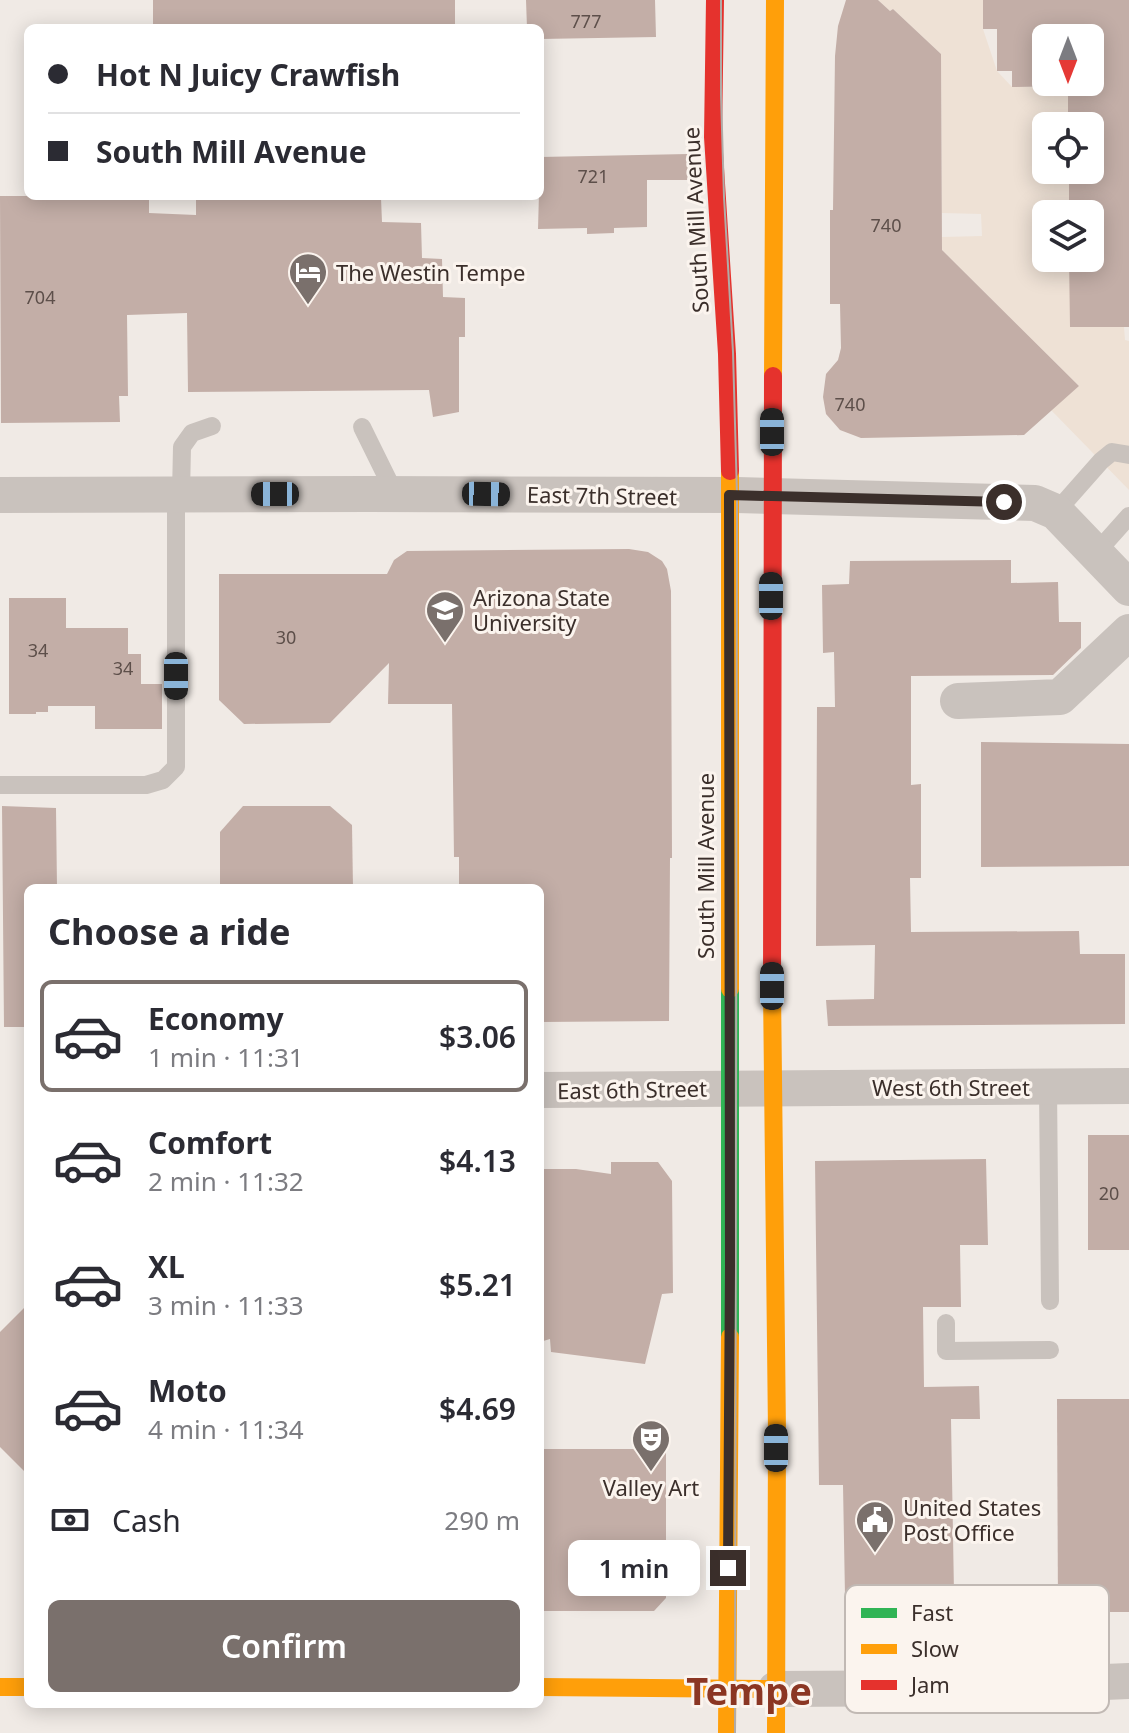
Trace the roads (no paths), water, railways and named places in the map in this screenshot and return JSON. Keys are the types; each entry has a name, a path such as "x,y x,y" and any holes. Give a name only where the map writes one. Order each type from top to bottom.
{"main road":[{"name":"South Mill Avenue","path":"715,0 713,137 727,354 729,495 727,1733"},
{"path":"775,0 771,496 776,1733"},
{"path":"0,1687 24,1687"},
{"path":"544,1687 776,1689"}],"street":[{"name":"East 7th Street","path":"0,495 729,495 1035,503 1056,512"},
{"path":"1056,512 1129,588"},
{"path":"958,701 1060,697 1129,632"},
{"name":"West 6th Street","path":"773,1088 1129,1086"},
{"name":"East 6th Street","path":"544,1090 773,1088"},
{"path":"1109,1682 1129,1681"},
{"path":"776,1689 845,1689"}],"lane":[{"path":"182,447 192,433 212,426"},
{"path":"0,785 146,785 163,780 176,767 182,427"},
{"path":"362,427 395,494"},
{"path":"1056,512 1112,452 1129,455"},
{"path":"1096,553 1129,516"},
{"path":"1048,1086 1050,1301"},
{"path":"946,1323 946,1351 1050,1350"}],"tram line":[{"path":"721,0 724,197 737,495 735,1733"}],"place":[{"name":"The Westin Tempe","path":"308,306"},
{"name":"Arizona State University","path":"445,644"},
{"name":"Valley Art","path":"651,1473"},
{"name":"United States Post Office","path":"875,1554"}],"district":[{"name":"Tempe","path":"749,1690"}]}
